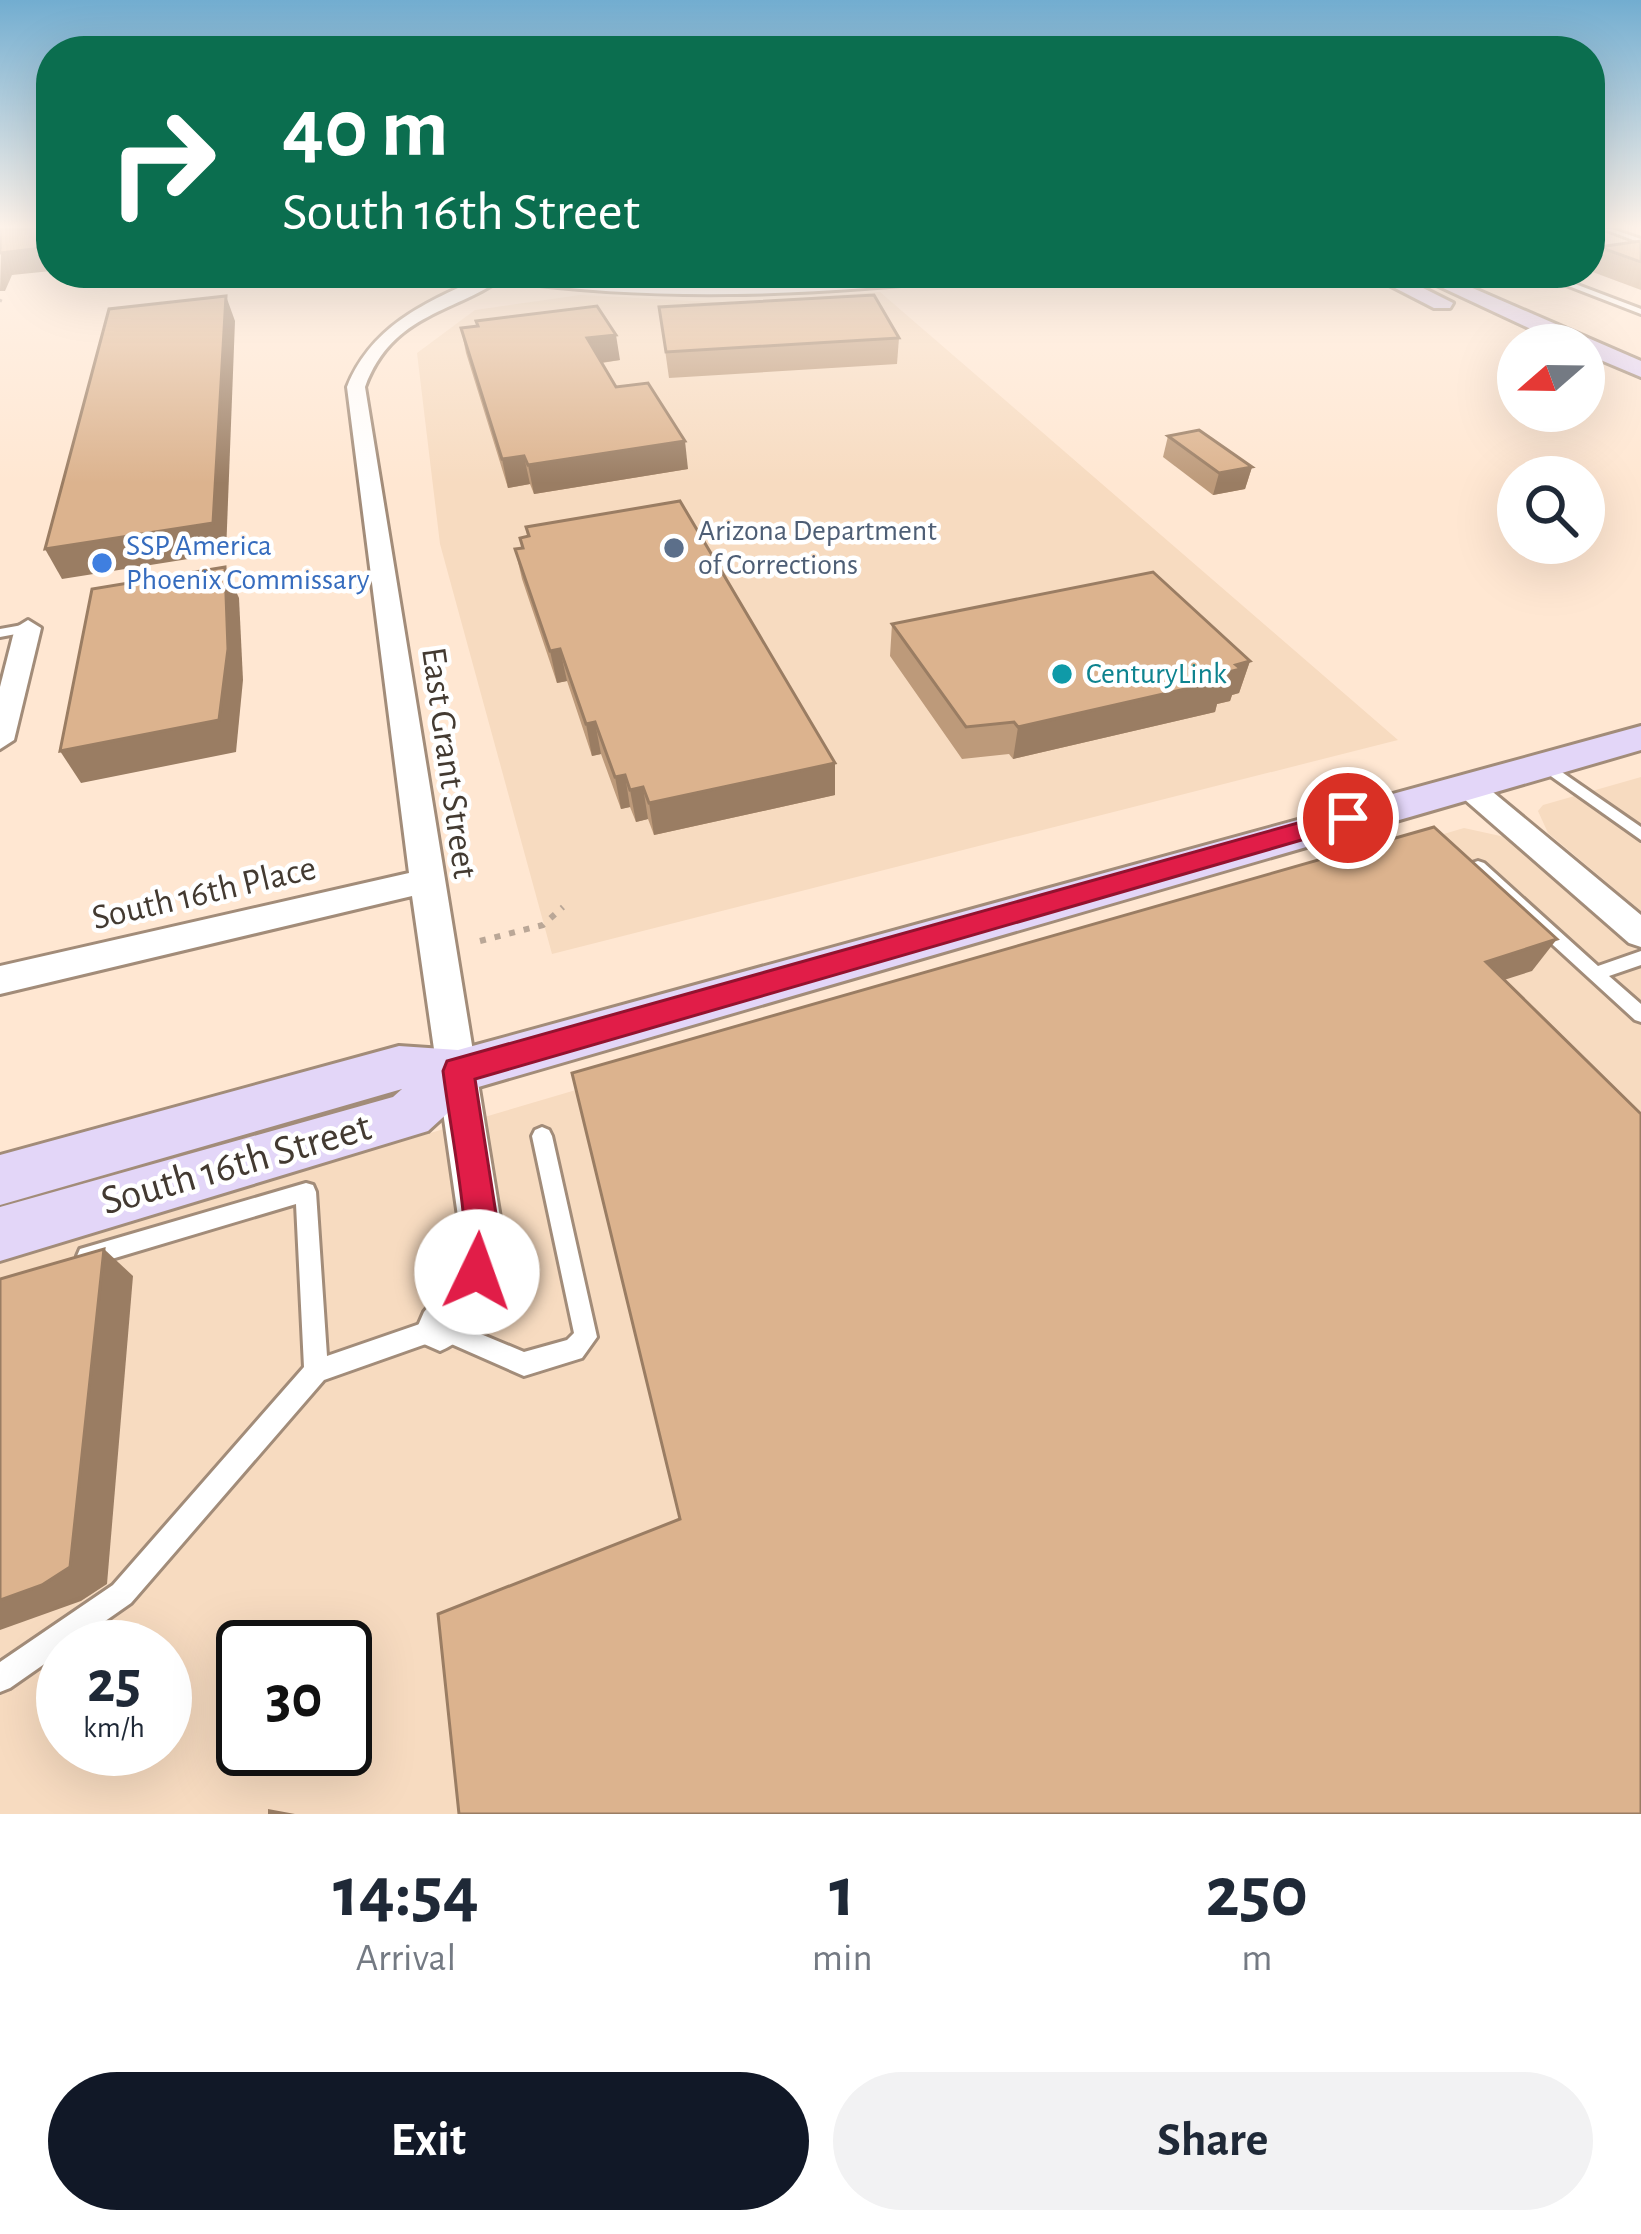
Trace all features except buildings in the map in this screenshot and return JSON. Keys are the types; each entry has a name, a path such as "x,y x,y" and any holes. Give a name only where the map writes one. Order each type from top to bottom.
{"main road":[{"path":"1467,314 1497,327"},
{"path":"1510,314 1639,373"},
{"path":"1605,370 1639,373"},
{"name":"South 16th Street","path":"0,1180 399,1067 458,1071 1641,738"},
{"name":"South 16th Street","path":"0,1234 409,1115 458,1071"}],"street":[{"name":"East Grant Street","path":"423,314 394,330 368,356 356,387 483,1246 471,1298 440,1328"},
{"path":"0,740 28,628"},
{"path":"1466,785 1641,934"},
{"name":"South 16th Place","path":"0,980 426,881"}],"lane":[{"path":"0,633 28,628"},
{"path":"1543,764 1641,835"},
{"path":"1478,867 1641,1015"},
{"path":"1595,974 1641,958"},
{"path":"0,1678 122,1594 316,1372 440,1328 524,1364 574,1350 586,1337 542,1136"},
{"path":"66,1263 306,1192 316,1372"}],"path":[{"path":"480,940 543,925 563,907"}],"shaded area":[{"path":"470,314 905,314 1398,740 552,954 440,544 417,353"},
{"path":"1641,777 1641,911 1548,833 1538,811 1543,805"},
{"path":"1464,828 1505,837 1641,953 1641,1814 0,1814 0,1260"}],"place":[{"name":"Arizona Department of Corrections","path":"674,548"},
{"name":"SSP America Phoenix Commissary","path":"102,563"},
{"name":"CenturyLink","path":"1062,674"}],"route":[{"path":"477,1272 483,1246 480,1210 458,1071 1348,818"}]}
